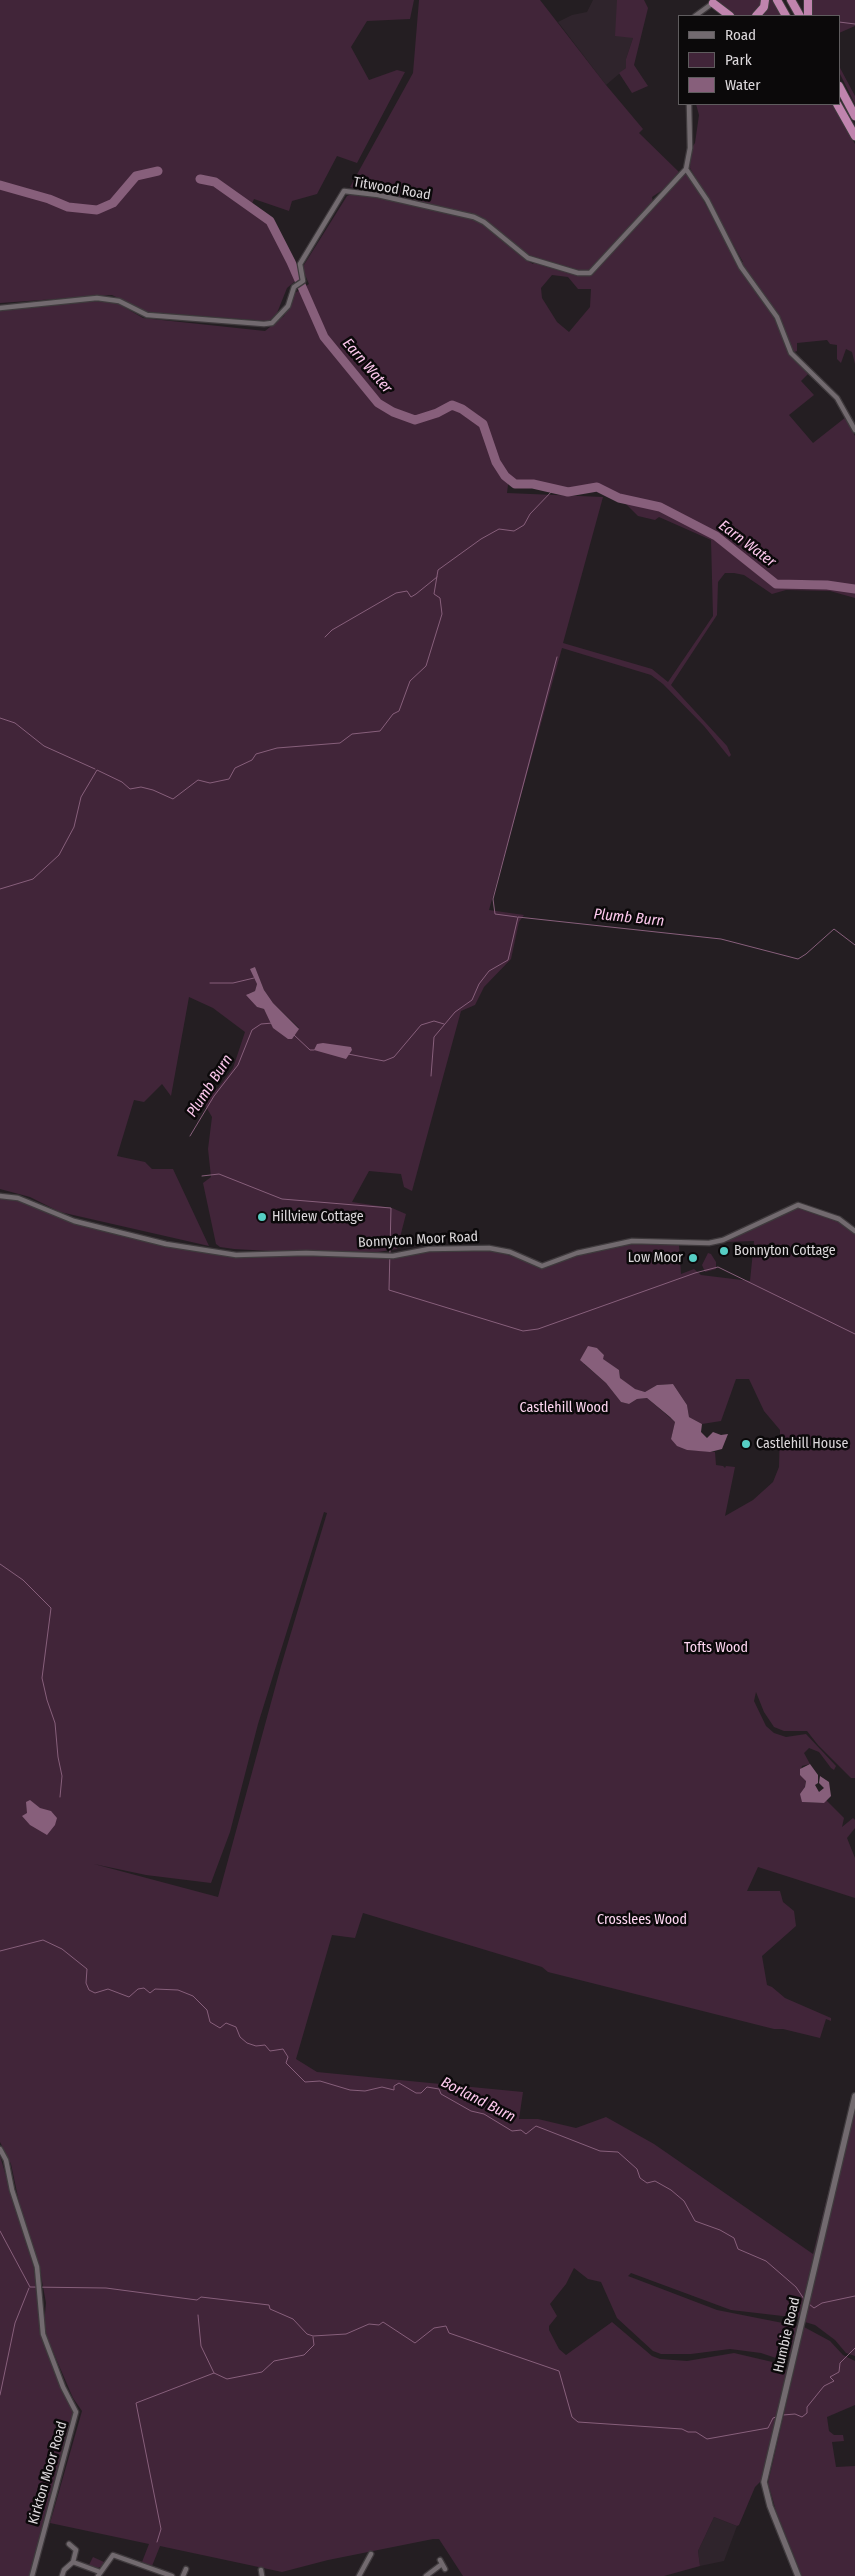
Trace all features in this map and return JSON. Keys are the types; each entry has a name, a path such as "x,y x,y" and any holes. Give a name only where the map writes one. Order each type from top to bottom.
{"highway":[{"path":"757,15 764,7 765,0"},
{"path":"777,0 785,15"},
{"path":"791,0 799,15"},
{"path":"808,0 808,15"},
{"path":"712,1 720,15"},
{"path":"712,1 729,15"},
{"path":"840,86 855,116"},
{"path":"838,105 855,136"}],"street":[{"path":"696,15 712,1"},
{"path":"689,105 690,148 686,169 707,200 741,267 777,317 791,353 837,398 855,430"},
{"name":"Titwood Road","path":"0,308 97,298 119,302 147,315 264,324 272,323 288,306 294,287 302,283 300,264 344,192 378,195 474,217 484,222 528,258 586,274 590,273 686,169"},
{"name":"Bonnyton Moor Road","path":"0,1196 18,1198 74,1221 166,1244 236,1255 306,1253 392,1256 417,1250 489,1248 510,1252 542,1266 577,1253 632,1241 709,1244 723,1240 798,1206 840,1219 855,1231"},
{"name":"Humbie Road","path":"798,2576 770,2506 764,2482 855,2096"},
{"name":"Kirkton Moor Road","path":"0,2149 6,2160 12,2190 37,2267 43,2334 63,2387 76,2412 32,2576"},
{"path":"62,2576 64,2570 73,2562 76,2550 69,2544"},
{"path":"73,2562 99,2574 113,2555 172,2576"},
{"path":"359,2576 371,2558"},
{"path":"426,2576 441,2562 444,2569"},
{"path":"183,2576 186,2569"}],"shaded area":[{"path":"593,0 635,0 633,38 626,59 626,68 606,85 558,22 572,15 587,12"},
{"path":"714,2517 737,2526 724,2561 700,2566 698,2551"}],"green space":[{"path":"0,0 414,0 410,19 367,21 351,47 369,80 397,70 405,72 357,163 337,156 317,194 292,201 289,211 254,199 251,206 280,236 300,277 287,288 277,313 269,321 146,312 112,295 0,303"},
{"path":"419,0 540,0 643,129 639,133 679,172 667,187 652,197 653,202 589,272 590,276 685,173 694,183 737,263 743,262 690,168 691,149 695,143 699,115 696,105 834,105 855,144 855,364 852,352 846,349 841,363 837,359 837,345 830,344 827,340 797,343 797,351 792,353 811,371 801,381 814,395 789,415 813,443 846,417 855,436 855,586 813,580 775,581 766,579 779,585 846,589 855,592 855,598 830,591 786,590 772,594 744,575 725,573 718,582 717,615 671,685 727,746 731,755 729,757 704,726 663,684 651,675 562,648 489,910 524,915 519,922 511,959 484,987 475,1005 461,1011 412,1191 404,1187 401,1174 369,1171 352,1202 392,1208 406,1214 397,1249 378,1252 287,1252 234,1249 220,1247 216,1244 203,1183 211,1177 208,1149 212,1117 202,1100 218,1088 233,1068 245,1032 213,1008 189,997 171,1096 162,1084 144,1102 134,1100 117,1156 145,1162 152,1169 173,1169 209,1246 60,1212 30,1197 0,1189 0,310 93,301 117,303 143,318 265,331 284,316 295,293 309,284 302,268 347,196 352,194 366,196 369,192 350,187 413,73","holes":["410,200 482,217 528,255 537,259 533,264 523,258 478,220","552,275 568,277 578,289 591,289 590,307 569,332 557,322 542,298 541,288","509,477 514,480 532,481 562,489 598,485 617,495 638,516 655,520 659,517 711,540 713,616 668,682 652,669 563,643 603,497 507,493","255,967 264,990 273,1003 299,1028 274,1028 264,1009 257,1007 248,994 255,991 257,984"]},
{"path":"617,0 644,0 648,8 634,65 648,86 632,93 619,73 626,68 626,59 633,38 615,36"},
{"path":"717,0 762,0 761,6 753,15 733,15"},
{"path":"769,0 772,0 780,15 763,15 766,12"},
{"path":"811,0 855,0 855,26 840,33 840,15 811,15"},
{"path":"840,68 855,96 855,104 840,74"},
{"path":"0,1198 18,1199 84,1226 163,1245 236,1256 308,1255 397,1258 422,1252 493,1250 546,1268 575,1255 638,1242 679,1245 681,1274 694,1269 701,1275 750,1281 754,1241 724,1242 799,1207 839,1220 855,1234 855,1778 851,1778 818,1745 807,1731 784,1731 774,1727 764,1712 756,1692 754,1701 766,1726 774,1733 786,1737 806,1734 836,1766 834,1770 831,1768 819,1752 809,1748 804,1753 810,1764 802,1766 800,1774 806,1780 802,1802 824,1803 826,1800 844,1818 842,1827 853,1818 855,1820 855,1828 847,1838 855,1858 855,1898 758,1867 747,1891 780,1891 783,1902 794,1911 796,1926 762,1956 767,1985 785,1998 831,2018 831,2021 826,2019 820,2038 783,2029 774,2029 548,1972 542,1967 363,1913 355,1938 332,1935 296,2059 317,2072 523,2092 519,2119 538,2119 576,2128 606,2117 654,2144 813,2254 848,2113 800,2318 731,2310 631,2273 628,2276 717,2310 798,2326 792,2356 786,2356 782,2360 761,2353 730,2349 691,2354 661,2354 653,2351 617,2318 601,2282 588,2279 574,2268 566,2284 550,2304 557,2316 549,2326 549,2330 559,2349 566,2355 612,2322 652,2356 660,2359 687,2361 734,2353 781,2364 783,2369 788,2371 763,2479 755,2487 739,2525 737,2526 714,2517 698,2551 700,2566 664,2576 463,2576 439,2539 328,2560 282,2572 160,2546 152,2566 142,2562 149,2544 50,2523 82,2411 73,2398 48,2340 44,2325 46,2303 40,2270 23,2221 11,2164 0,2142","holes":["597,1348 604,1355 602,1359 619,1370 620,1378 634,1389 645,1392 657,1385 673,1384 687,1405 689,1417 702,1424 721,1421 736,1379 749,1379 764,1411 780,1430 779,1467 773,1482 753,1500 725,1516 735,1467 726,1466 725,1468 716,1465 715,1452 687,1450 671,1439 675,1422 647,1398 637,1399 629,1404 621,1402 606,1383 584,1364","324,1512 327,1513 281,1666 218,1897 94,1864 146,1875 211,1883 230,1832 258,1724"]},
{"path":"708,1253 711,1254 716,1262 716,1269 705,1272 702,1265"},
{"path":"855,2109 855,2356 846,2353 835,2340 815,2325 805,2322"},
{"path":"0,2156 34,2268 42,2336 61,2389 73,2409 74,2415 30,2576 0,2576"},
{"path":"804,2327 830,2341 843,2355 855,2361 855,2405 827,2417 829,2431 834,2435 843,2435 844,2441 832,2442 836,2467 855,2466 855,2576 802,2576 776,2511 768,2483"},
{"path":"93,2557 104,2562 104,2565 98,2568 89,2565"}],"water":[{"path":"255,967 264,990 273,1003 299,1029 292,1039 288,1039 273,1028 264,1009 257,1007 246,995 255,991 257,984 250,969"},
{"path":"323,1043 351,1047 352,1050 346,1059 314,1050 317,1044"},
{"path":"588,1346 597,1348 604,1355 603,1359 619,1370 620,1378 635,1389 645,1392 657,1385 673,1384 687,1405 689,1417 702,1424 701,1432 707,1438 713,1432 721,1435 728,1434 722,1449 710,1452 687,1450 677,1446 671,1439 675,1422 670,1417 647,1398 637,1399 629,1404 621,1402 606,1383 580,1360"},
{"path":"810,1764 818,1775 818,1783 815,1785 819,1792 824,1788 819,1783 820,1776 829,1782 831,1796 824,1803 802,1802 800,1794 805,1787 806,1781 800,1775 800,1769"},
{"path":"30,1800 40,1808 51,1811 57,1818 55,1825 47,1835 30,1825 22,1816 27,1813 26,1802"}],"waterway":[{"path":"840,22 855,24"},
{"name":"Earn Water","path":"0,185 49,199 68,207 97,210 113,203 136,176 158,171"},
{"name":"Earn Water","path":"200,179 215,182 270,221 291,262 324,337 378,403 393,412 415,420 437,413 452,405 462,409 483,424 496,462 505,476 515,484 533,484 568,492 597,487 619,498 660,507 716,536 776,584 827,585 855,589"},
{"path":"0,889 33,879 59,855 74,827 81,797 97,770 122,782 130,789 141,787 173,799 198,780 210,783 229,779 235,768 252,760 256,754 277,748 340,743 352,734 380,731 393,714 399,711 410,681 426,666 442,614 440,598 434,594 438,570 481,539 499,529 514,531 524,525 530,514 554,489"},
{"path":"325,637 332,630 396,593 407,591 411,597 437,577"},
{"path":"517,917 495,914 493,899 557,657"},
{"path":"0,718 15,723 44,746 95,769"},
{"name":"Plumb Burn","path":"431,1076 434,1037 455,1012 472,1000 479,984 489,971 508,960 518,917 721,939 798,959 834,929 855,945"},
{"path":"210,983 233,983 254,978"},
{"name":"Plumb Burn","path":"348,1054 384,1061 394,1057 421,1025 434,1021 444,1024"},
{"name":"Plumb Burn","path":"190,1136 214,1096 238,1065 252,1030 261,1024 273,1023"},
{"name":"Plumb Burn","path":"294,1035 310,1050 314,1050"},
{"path":"202,1176 219,1174 282,1199 391,1208 389,1290 523,1331 538,1329 695,1273 718,1267 855,1334"},
{"path":"0,1564 23,1580 51,1608 42,1678 55,1723 62,1776 60,1797"},
{"name":"Borland Burn","path":"0,1951 43,1940 62,1949 87,1969 86,1983 89,1990 95,1993 108,1989 129,1997 138,1989 144,1988 150,1993 155,1989 178,1990 193,1996 207,2010 210,2022 220,2028 226,2023 236,2027 240,2037 247,2043 256,2046 265,2045 270,2051 283,2049 288,2057 286,2063 305,2082 320,2081 350,2090 365,2091 382,2087 394,2090 394,2086 399,2083 416,2093 421,2093 427,2087 439,2089 441,2094 471,2111 484,2114 512,2131 521,2130 526,2134 536,2126 600,2151 618,2152 637,2169 640,2178 647,2183 655,2181 671,2190 684,2201 695,2221 720,2230 734,2238 738,2249 766,2261 796,2287 804,2299"},
{"path":"0,2231 30,2287 106,2288 197,2300 201,2297 269,2305 270,2309 293,2319 307,2334 313,2336 346,2334 369,2324 379,2325 383,2322 415,2343 434,2328 446,2326 449,2333 559,2371 572,2417 578,2422 682,2429 688,2432 696,2432 707,2439 768,2428 773,2418 776,2417"},
{"path":"0,2395 15,2323 29,2288"},
{"name":"Borland Burn","path":"809,2304 814,2308 822,2303 855,2296"},
{"path":"198,2315 201,2346 214,2373"},
{"path":"157,2542 161,2529 136,2403 214,2373 227,2379 262,2372 274,2361 304,2355 314,2345 313,2337"},
{"path":"783,2415 795,2414 802,2417 807,2413 807,2407 824,2386 834,2381 830,2377 839,2372 840,2363 855,2348"}],"place":[{"name":"Hillview Cottage","path":"262,1217"},
{"name":"Bonnyton Cottage","path":"724,1251"},
{"name":"Low Moor","path":"693,1258"},
{"name":"Castlehill House","path":"746,1444"}],"park label":[{"name":"Castlehill Wood","path":"564,1408"},
{"name":"Tofts Wood","path":"716,1648"},
{"name":"Crosslees Wood","path":"642,1920"}]}
